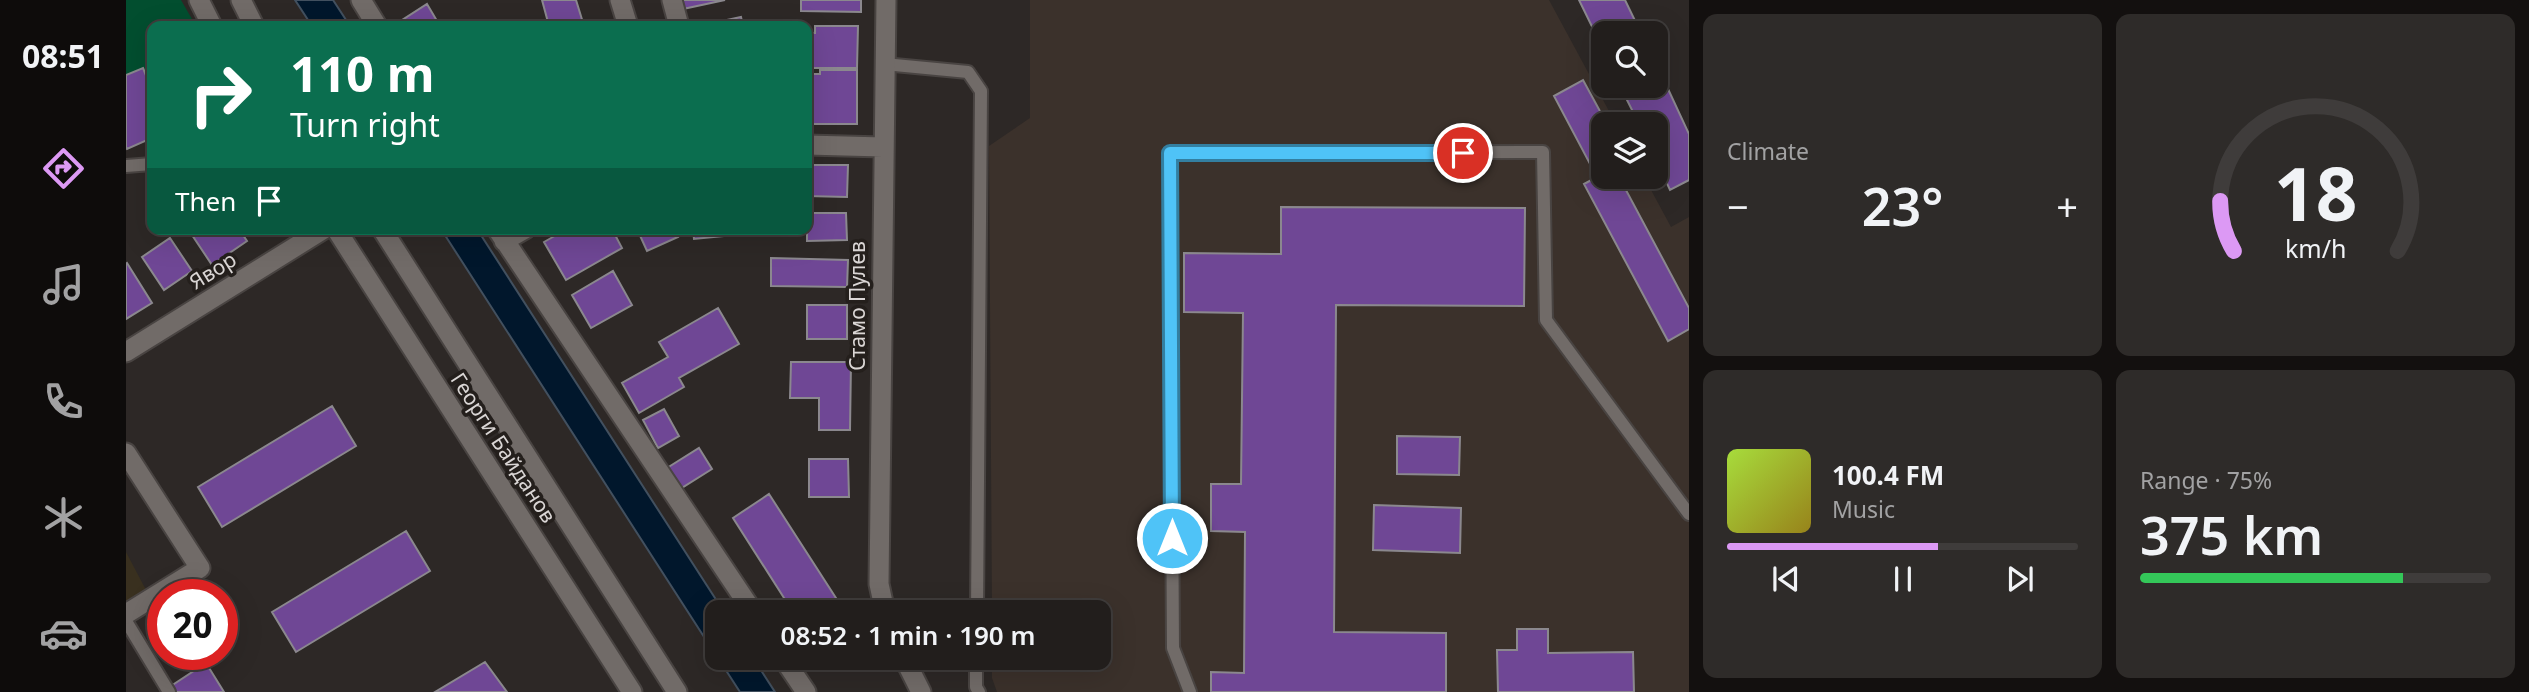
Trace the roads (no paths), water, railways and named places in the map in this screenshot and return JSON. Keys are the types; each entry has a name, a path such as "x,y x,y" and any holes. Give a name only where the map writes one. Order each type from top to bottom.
{"street":[{"path":"199,0 210,21"},
{"path":"241,0 252,21"},
{"path":"361,0 374,21"},
{"path":"620,0 626,21"},
{"path":"672,0 678,21"},
{"name":"Стамо Пулев","path":"882,600 879,584 886,0"},
{"path":"812,145 883,147"},
{"name":"Явор","path":"126,352 314,235"},
{"name":"Георги Байданов","path":"340,235 632,692"},
{"name":"Георги Байданов","path":"386,235 677,692"},
{"path":"500,235 745,600"},
{"path":"126,453 200,568 126,614"},
{"path":"791,670 806,692"},
{"path":"910,670 921,692"}],"lane":[{"path":"884,64 968,72 981,91 977,600"},
{"path":"1190,692 1173,648 1170,153 1543,152 1546,320 1689,514"},
{"path":"126,166 147,164"},
{"path":"126,621 169,692"},
{"path":"976,670 976,687 979,692"}],"water":[{"path":"295,0 333,0 347,21 309,21"},
{"path":"445,235 481,235 716,600 705,600 705,638"},
{"path":"726,670 761,670 775,692 740,692"}]}
